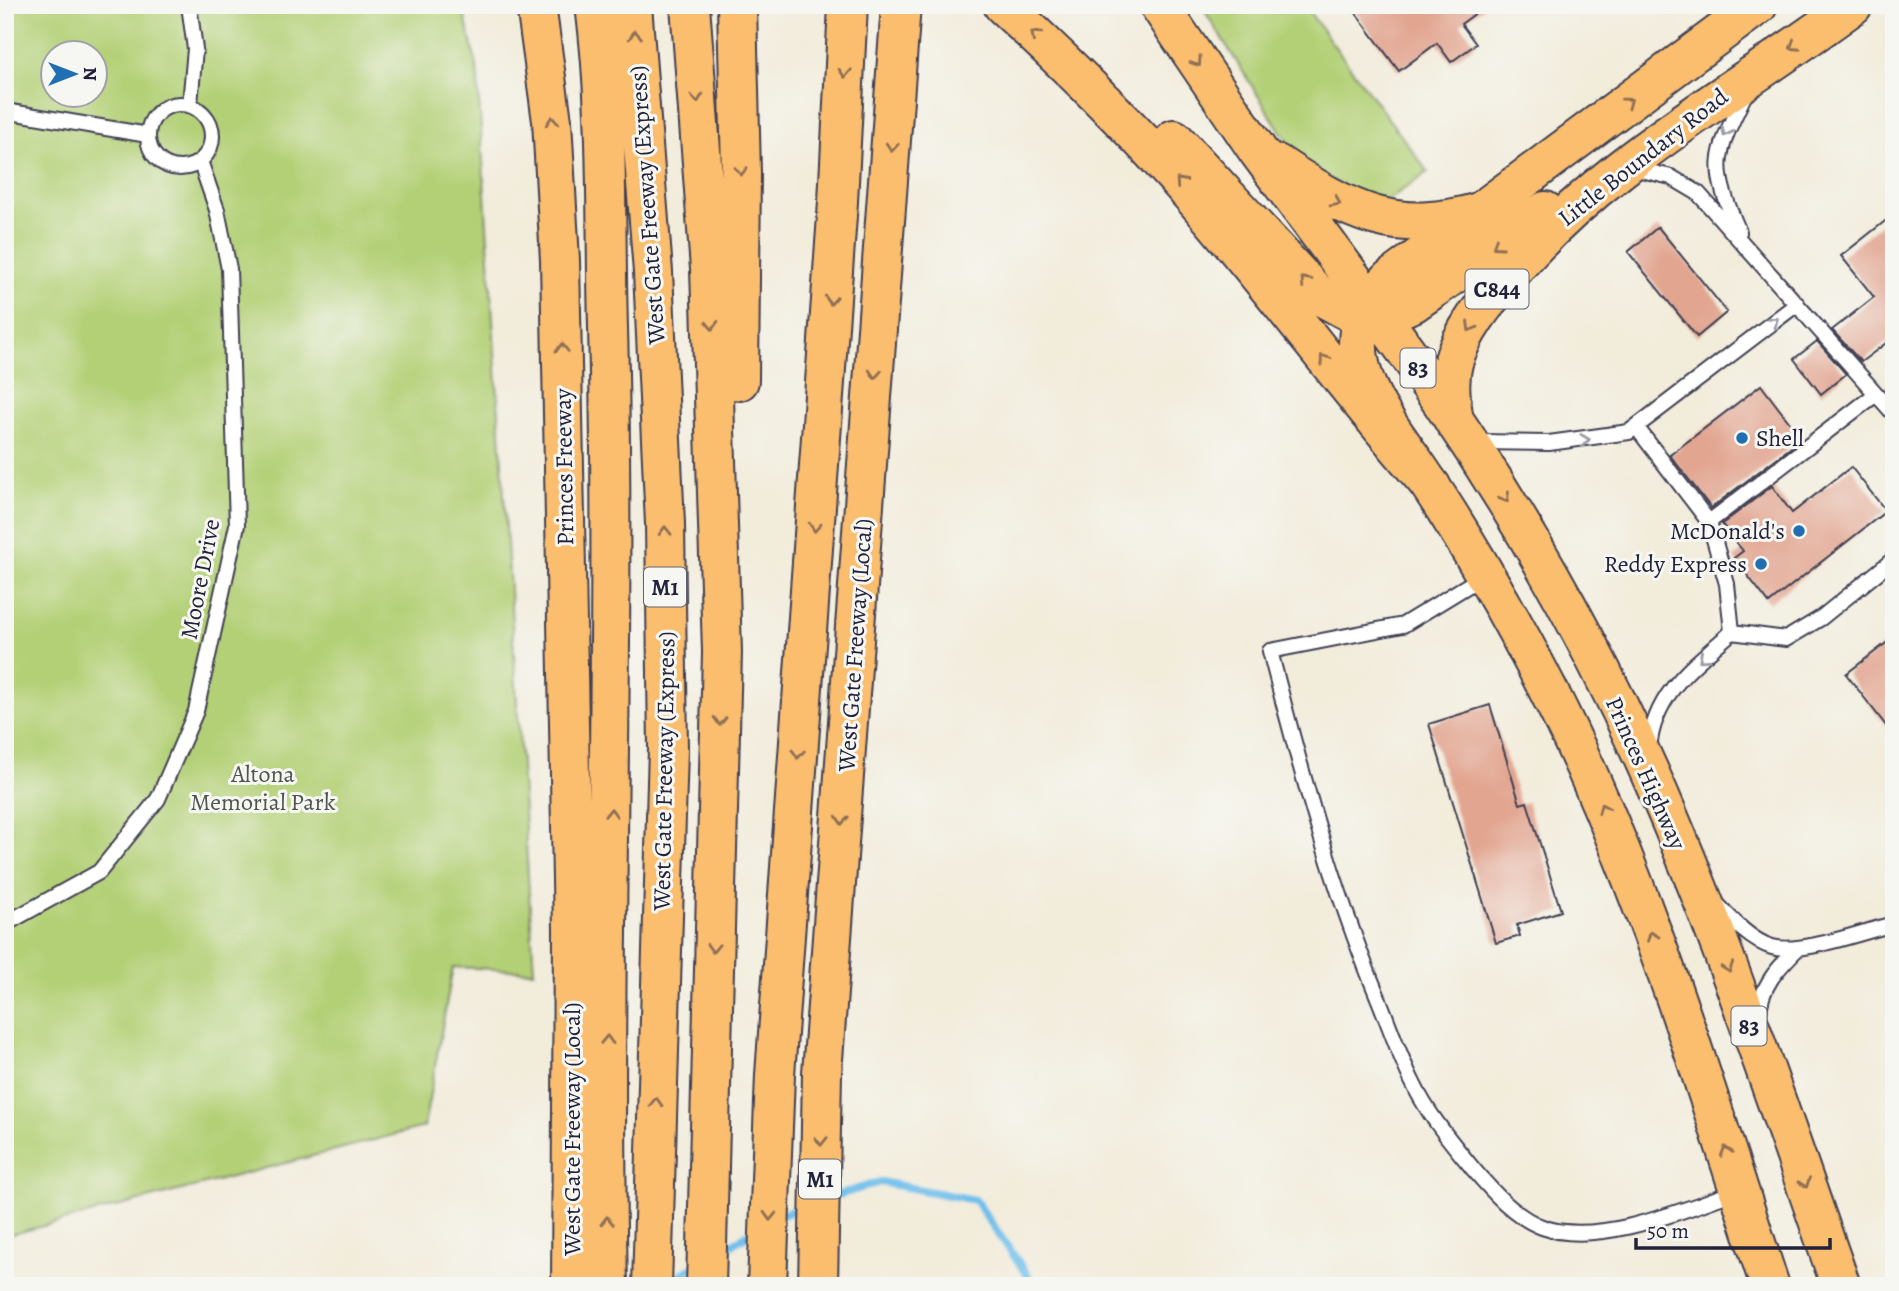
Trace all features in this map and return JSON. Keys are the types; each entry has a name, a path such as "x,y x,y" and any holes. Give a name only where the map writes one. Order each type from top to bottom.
{"main road":[{"name":"Princes Freeway","path":"536,5 552,121 560,260 573,931"},
{"path":"595,5 602,103 612,482 588,1164 608,1286"},
{"name":"West Gate Freeway (Express)","path":"632,5 653,272 665,524 668,749 652,1286"},
{"name":"M1","path":"690,5 710,269 722,652 708,1102 706,1286"},
{"path":"722,652 738,452 741,173 737,5"},
{"path":"767,1286 775,1075 838,202 848,5"},
{"name":"West Gate Freeway (Local)","path":"818,1286 822,1073 901,5"},
{"path":"1003,5 1067,64 1193,196 1274,293 1338,378 1431,486"},
{"name":"Princes Highway","path":"1159,5 1371,311 1461,431 1568,609 1648,769 1759,1055 1841,1286"},
{"name":"Little Boundary Road","path":"1371,311 1390,279 1758,5"},
{"name":"Little Boundary Road","path":"1461,431 1451,390 1452,368 1475,320 1514,268 1562,217 1611,176 1756,71 1842,13"},
{"path":"1067,64 1096,78 1140,107 1213,178 1317,294 1371,311 1358,344 1362,373 1387,420 1431,486 1536,665 1613,832 1669,978 1770,1286"},
{"path":"573,931 583,740 602,103"},
{"path":"1258,151 1339,204 1373,217 1432,221 1483,212"},
{"name":"C844","path":"1371,311 1406,308 1530,221 1611,176"},
{"path":"1536,665 1540,621 1549,614 1568,609"},
{"name":"West Gate Freeway (Local)","path":"571,1286 588,1164 573,931"}],"lane":[{"path":"189,5 195,50 190,104"},
{"path":"1743,242 1725,200 1719,150 1756,71"},
{"path":"180,103 190,104 206,116 213,134 212,144 200,162 180,168 160,162 149,145 148,135 154,116 162,109 180,103"},
{"path":"5,111 148,135"},
{"name":"Moore Drive","path":"5,924 99,872 158,799 196,711 237,525 229,269 217,210 200,162"},
{"path":"1611,176 1662,174 1685,183 1743,242 1894,414"},
{"path":"1461,431 1503,444 1608,437 1637,428 1797,304"},
{"path":"1709,522 1876,394"},
{"path":"1637,428 1709,522 1727,584 1732,632"},
{"path":"1648,769 1651,731 1663,699 1683,676 1732,632 1786,639 1821,618 1894,559"},
{"path":"1485,575 1403,625 1270,651 1310,808 1361,957 1414,1085 1450,1141 1493,1192 1542,1227 1556,1231 1607,1231 1659,1219 1738,1191"},
{"path":"1691,876 1749,934 1773,947 1798,948 1894,924"},
{"path":"1759,1055 1761,997 1774,973 1798,948"}],"green space":[{"name":"Altona Memorial Park","path":"5,5 462,5 477,67 534,971 453,967 424,1127 5,1236"},
{"path":"1201,5 1304,5 1428,172 1378,207 1298,159"}],"building":[{"path":"1350,5 1487,5 1461,24 1476,44 1451,62 1437,43 1399,71"},
{"path":"1894,214 1894,337 1861,362 1832,330 1874,297 1841,256"},
{"path":"1658,227 1727,312 1697,337 1628,252"},
{"path":"1817,341 1846,374 1821,394 1794,359"},
{"path":"1761,385 1802,439 1711,508 1670,455"},
{"path":"1851,467 1886,511 1769,603 1734,558 1743,551 1722,524 1772,486 1792,513"},
{"path":"1894,637 1894,736 1846,674"},
{"path":"1490,705 1520,804 1527,802 1561,911 1517,925 1520,936 1496,943 1429,724"}],"waterway":[{"path":"832,1197 880,1182 975,1200 1035,1286"},
{"path":"782,1215 809,1204"},
{"path":"719,1252 759,1228"},
{"path":"665,1284 696,1266"}],"place":[{"name":"Shell","path":"1742,438"},
{"name":"McDonald's","path":"1799,531"},
{"name":"Reddy Express","path":"1761,564"}]}
